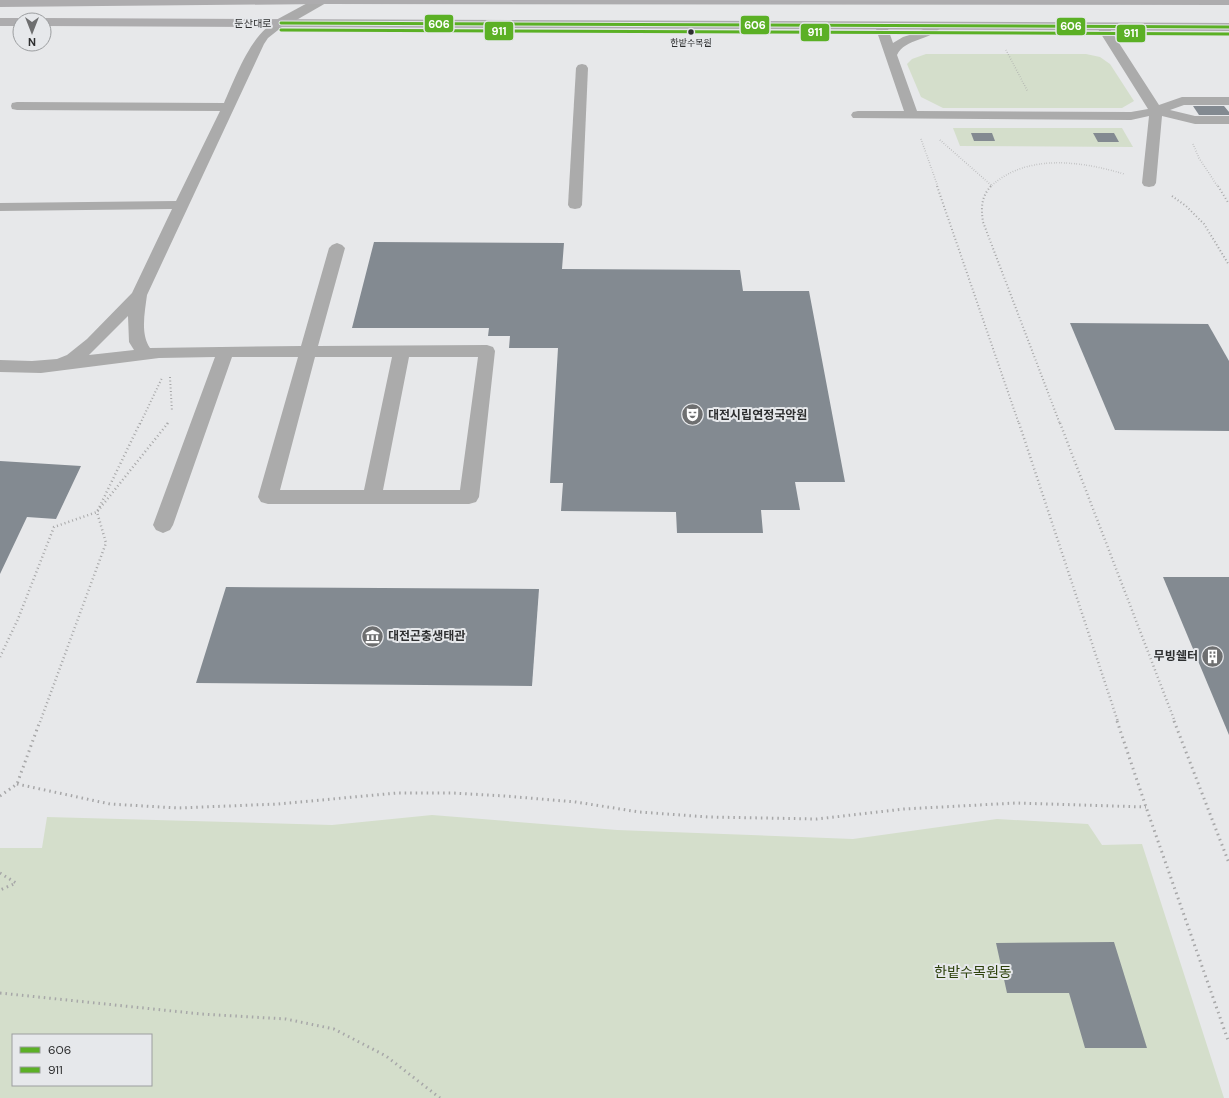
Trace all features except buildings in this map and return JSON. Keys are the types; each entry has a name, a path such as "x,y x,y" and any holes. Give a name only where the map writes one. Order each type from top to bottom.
{"main road":[{"name":"둔산대로","path":"0,3 322,0 1229,1"},
{"path":"281,23 322,0"},
{"path":"0,22 12,22"},
{"name":"둔산대로","path":"52,22 1229,27"}],"lane":[{"path":"65,363 84,350 109,327 139,295 259,41 281,23"},
{"path":"881,26 912,115"},
{"path":"891,56 896,47 907,40 920,36 936,26"},
{"path":"1102,26 1156,111 1149,182"},
{"path":"575,205 582,68"},
{"path":"858,115 1131,116 1156,111 1182,101 1229,101"},
{"path":"17,106 227,107"},
{"path":"1156,111 1195,120 1229,120"},
{"path":"0,207 182,205"},
{"path":"0,366 34,367 159,352 309,352 401,352 487,351 469,497 268,497 309,352 337,248"},
{"path":"139,295 136,320 137,342 146,354"},
{"path":"163,525 225,352"},
{"path":"372,497 401,352"}],"path":[{"path":"1005,48 1029,95"},
{"path":"912,115 991,186"},
{"path":"912,115 1009,393 1146,807 1229,1043"},
{"path":"1191,139 1199,158 1229,204"},
{"path":"1229,265 1204,224 1186,206 1169,193 1149,182 1096,166 1057,163 1023,168 1006,175 991,186 982,197 980,210 983,222 1229,863"},
{"path":"0,657 18,619 54,527 97,512 172,418 169,370"},
{"path":"0,796 17,784 106,543 97,512 162,376"},
{"path":"17,784 110,804 178,808 278,804 397,793 452,793 560,801 639,812 708,818 817,819 904,809 1016,803 1146,807"},
{"path":"0,873 16,883 0,890"},
{"path":"0,993 201,1014 286,1019 334,1029 386,1056 440,1098"}],"green space":[{"path":"926,54 1086,54 1100,57 1110,64 1134,101 1122,108 943,108 921,97 907,64 912,59"},
{"path":"953,128 1122,128 1133,147 960,146"},
{"name":"한밭수목원동","path":"432,815 617,830 853,839 997,819 1088,824 1102,845 1142,844 1224,1098 0,1098 0,848 42,848 47,817 332,825"}],"transit line":[{"name":"606","path":"281,23 1229,27"},
{"name":"911","path":"281,30 1229,34"}],"place":[{"name":"한밭수목원","path":"691,32"},
{"name":"대전시립연정국악원","path":"693,415"},
{"name":"대전곤충생태관","path":"373,636"},
{"name":"무빙쉘터","path":"1213,656"}]}
